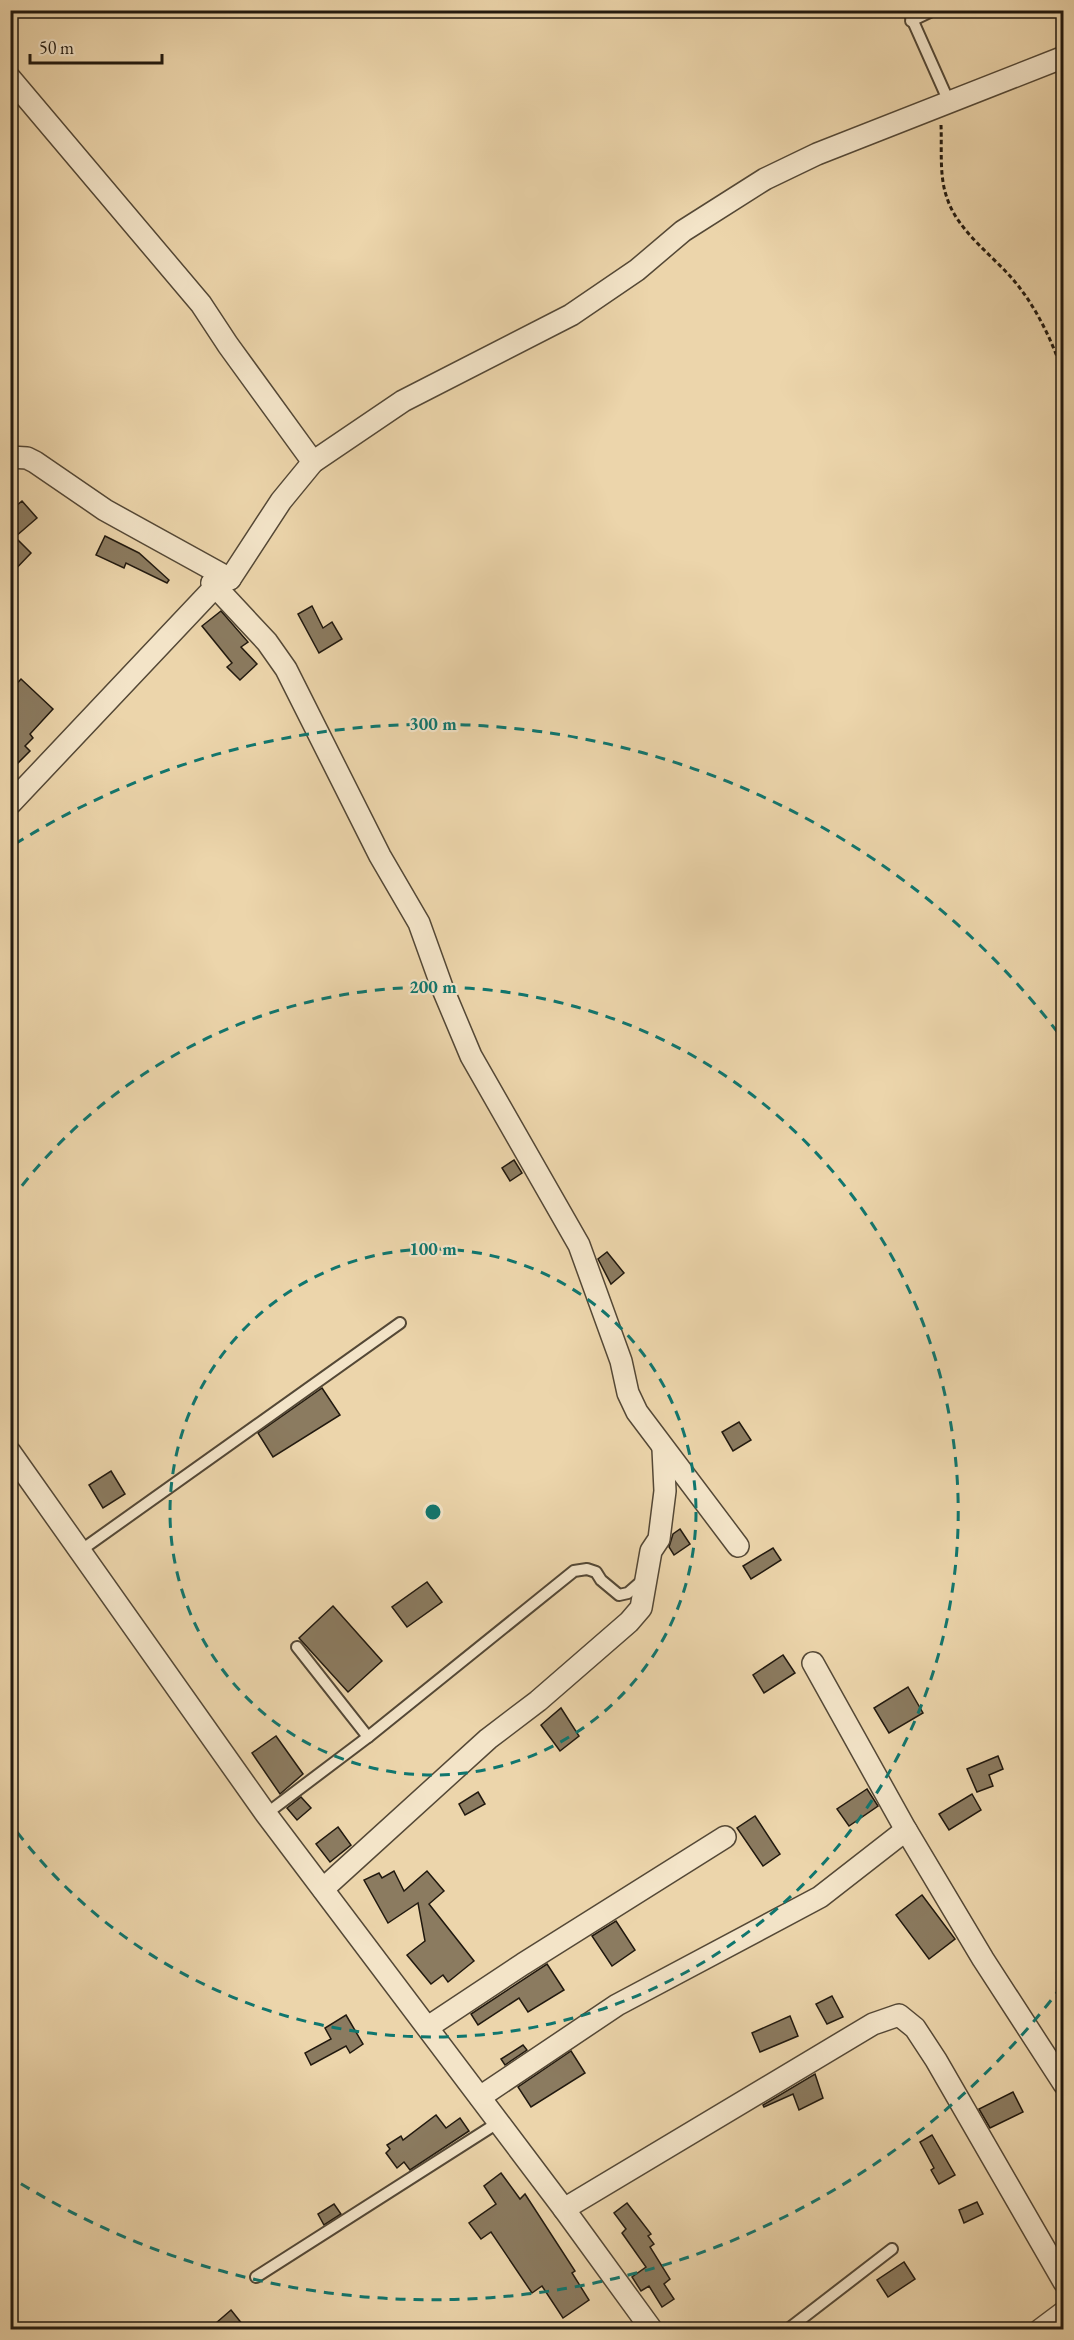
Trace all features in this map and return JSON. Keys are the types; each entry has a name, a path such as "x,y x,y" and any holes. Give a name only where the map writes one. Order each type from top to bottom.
{"street":[{"path":"10,804 221,581 280,501 313,462 403,401 571,315 637,270 683,231 765,179 818,154 1064,57"},
{"path":"10,78 201,304 313,462"},
{"path":"10,458 27,458 35,462 105,510 221,581 286,669 380,856 419,922 471,1056 579,1245 621,1361 628,1393 663,1449 738,1546"},
{"path":"323,1889 488,1738 538,1701 629,1622 641,1608 645,1591 644,1578 651,1551 660,1539 665,1491 663,1449"},
{"path":"10,1452 266,1814 499,2122 652,2330"},
{"path":"813,1663 906,1830 983,1959 1064,2084"},
{"path":"480,2097 617,2005 820,1897 906,1830"},
{"path":"428,2028 523,1964 725,1837"},
{"path":"564,2209 873,2024 899,2014 915,2028 936,2060 1060,2272"},
{"path":"1040,2330 1064,2312"}],"lane":[{"path":"934,10 909,16 944,104"},
{"path":"80,1551 400,1323"},
{"path":"266,1814 368,1737 574,1572 587,1569 596,1572 601,1580 619,1595 628,1593 644,1578"},
{"path":"297,1647 368,1737"},
{"path":"256,2277 499,2122"},
{"path":"787,2330 892,2249"}],"path":[{"path":"944,104 943,187 947,201 982,249 1025,295 1055,349 1064,376"}],"building":[{"path":"22,501 37,518 15,537 31,553 10,575 10,511"},
{"path":"105,536 139,553 169,580 167,583 126,563 124,568 96,555"},
{"path":"312,606 323,628 332,622 342,639 319,653 298,614"},
{"path":"221,611 248,642 241,647 257,664 240,680 227,667 232,663 202,626"},
{"path":"21,679 53,709 30,734 33,738 25,746 30,751 10,771 10,691"},
{"path":"514,1160 522,1173 510,1181 502,1168"},
{"path":"607,1252 624,1273 611,1284 598,1259"},
{"path":"322,1388 340,1415 273,1457 258,1433"},
{"path":"739,1422 751,1440 733,1451 722,1432"},
{"path":"111,1471 125,1494 103,1508 89,1485"},
{"path":"680,1529 690,1544 674,1555 669,1547 673,1534"},
{"path":"773,1548 781,1560 751,1579 743,1566"},
{"path":"427,1582 442,1602 407,1627 392,1607"},
{"path":"333,1606 382,1661 348,1692 299,1638"},
{"path":"783,1655 795,1673 764,1693 753,1675"},
{"path":"908,1687 923,1713 889,1733 874,1708"},
{"path":"561,1708 579,1736 560,1751 541,1725"},
{"path":"276,1736 303,1774 280,1794 252,1753"},
{"path":"998,1756 1003,1769 989,1775 993,1786 977,1792 967,1769"},
{"path":"867,1789 878,1806 849,1826 837,1809"},
{"path":"478,1792 485,1804 465,1815 459,1804"},
{"path":"972,1794 981,1810 949,1830 939,1814"},
{"path":"301,1797 311,1808 297,1820 287,1808"},
{"path":"755,1816 780,1854 763,1866 737,1828"},
{"path":"338,1827 351,1845 330,1862 316,1844"},
{"path":"394,1871 404,1891 427,1871 444,1891 429,1904 474,1961 448,1982 443,1975 431,1984 407,1955 425,1941 418,1903 388,1923 364,1880 379,1873 382,1878"},
{"path":"922,1895 955,1939 929,1959 896,1915"},
{"path":"616,1921 635,1950 612,1966 592,1936"},
{"path":"547,1964 564,1990 528,2012 519,1998 478,2025 471,2014"},
{"path":"832,1996 843,2017 827,2024 816,2004"},
{"path":"346,2015 363,2044 350,2053 346,2046 311,2065 305,2053 331,2039 325,2028"},
{"path":"790,2016 798,2036 760,2052 752,2033"},
{"path":"523,2045 527,2050 505,2065 501,2059"},
{"path":"571,2051 585,2073 531,2107 518,2087"},
{"path":"815,2074 823,2098 799,2110 793,2094 764,2107 763,2105"},
{"path":"1013,2092 1023,2112 990,2128 979,2109"},
{"path":"436,2115 446,2128 460,2118 469,2131 410,2170 404,2162 397,2168 386,2153 390,2149 387,2145 401,2136 403,2140"},
{"path":"932,2135 955,2175 939,2184 931,2170 934,2168 920,2142"},
{"path":"501,2173 520,2199 525,2194 575,2271 572,2273 589,2300 563,2318 542,2286 532,2293 491,2232 481,2239 469,2223 496,2204 484,2186"},
{"path":"977,2202 983,2214 964,2223 959,2210"},
{"path":"627,2203 651,2234 648,2236 654,2244 650,2247 670,2279 664,2284 674,2299 662,2307 649,2286 641,2291 632,2277 646,2267 622,2233 626,2229 614,2213"},
{"path":"334,2204 341,2214 324,2225 318,2214"},
{"path":"904,2262 915,2279 888,2297 877,2280"},
{"path":"231,2310 247,2330 208,2330"}]}
